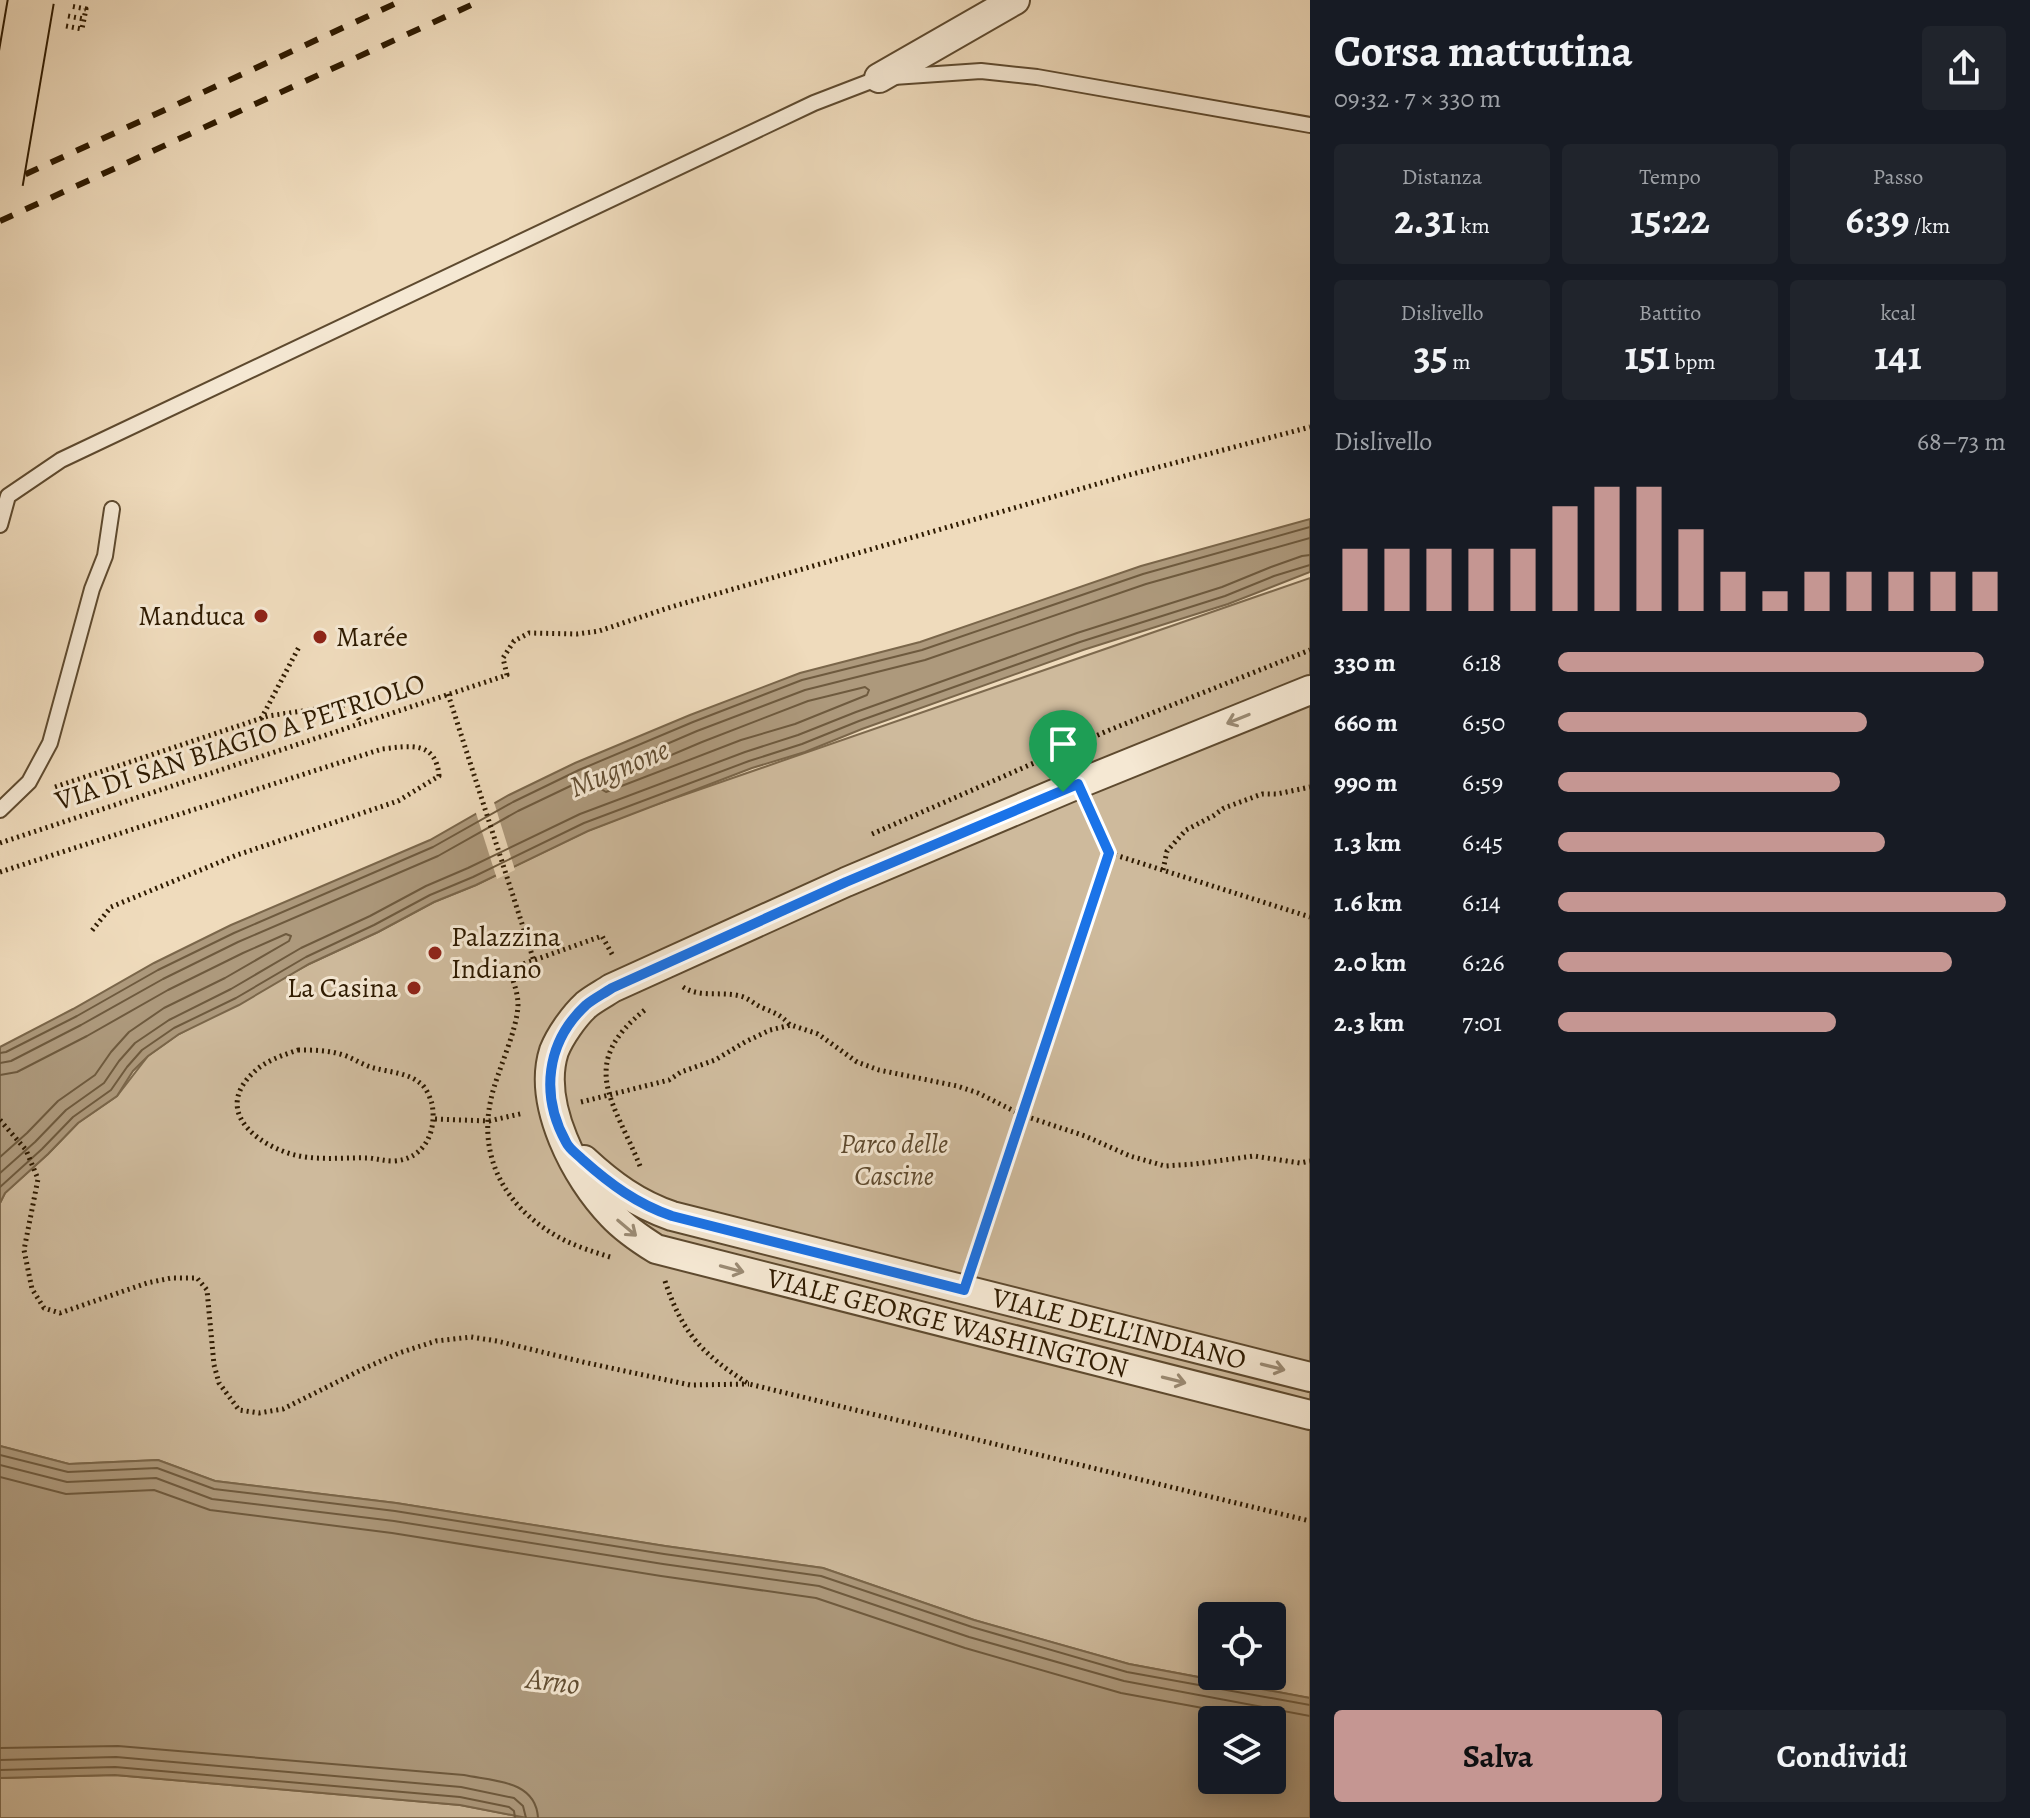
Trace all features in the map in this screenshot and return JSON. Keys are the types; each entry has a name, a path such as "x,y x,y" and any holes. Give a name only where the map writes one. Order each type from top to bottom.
{"highway":[{"path":"0,182 55,11"}],"street":[{"path":"879,78 1015,0"},
{"path":"604,1192 567,1145 553,1107 550,1077 554,1051 586,1005 612,988 846,882 1310,690"},
{"name":"VIALE DELL'INDIANO","path":"604,1192 672,1216 1310,1377"},
{"name":"VIALE GEORGE WASHINGTON","path":"604,1192 625,1228 656,1249 1310,1415"}],"lane":[{"path":"0,525 8,496 61,460 800,109 879,78 981,71 1050,79 1310,125"},
{"path":"4,806 29,782 50,743 92,589 105,556 112,509"}],"path":[{"name":"VIA DI SAN BIAGIO A PETRIOLO","path":"0,843 361,723 449,698 507,675 503,658 514,641 529,633 599,631 671,607 1109,480 1310,427"},
{"path":"261,719 299,647"},
{"path":"449,698 533,958"},
{"path":"4,806 261,719 351,704 361,723"},
{"path":"0,872 382,749 408,746 427,750 439,765 439,776 398,801 237,855 111,907 90,933"},
{"path":"964,1290 1109,853 1078,784"},
{"path":"1163,870 1167,851 1186,830 1224,808 1262,794 1310,787"},
{"path":"1077,819 1101,809"},
{"path":"1109,853 1310,917"},
{"path":"509,969 602,936"},
{"path":"663,965 685,989 695,993 743,996 779,1013 791,1025 818,1034 857,1062 978,1093 1022,1115 1085,1136 1130,1156 1165,1166 1254,1156 1300,1163 1310,1161"},
{"path":"670,995 699,982"},
{"path":"649,1006 620,1033 605,1064 605,1079 640,1168 650,1208"},
{"path":"610,1096 669,1080 681,1072 715,1060 770,1030 791,1025"},
{"path":"298,1050 320,1051 342,1054 369,1067 408,1076 422,1084 435,1119 431,1136 422,1150 401,1160 328,1159 288,1153 263,1143 245,1128 237,1110 241,1088 255,1070 298,1050"},
{"path":"435,1119 489,1121"},
{"path":"0,1120 26,1150 38,1179 24,1250 32,1289 44,1308 60,1313 147,1283 171,1278 197,1278 207,1290 214,1365 219,1383 239,1410 259,1413 283,1409 399,1353 436,1341 471,1337 690,1385 749,1384 1310,1521"},
{"path":"663,1276 677,1314 696,1342 719,1366 749,1384"}],"green space":[{"name":"Parco delle Cascine","path":"1310,578 1310,1698 1267,1690 1286,1690 1286,1602 1198,1602 1198,1677 1129,1664 974,1620 823,1568 396,1503 215,1481 158,1460 69,1464 0,1446 0,1203 5,1193 78,1123 117,1096 148,1056 179,1034 309,964 587,831"},
{"path":"115,1775 460,1805 527,1818 0,1818 0,1778"}],"water":[{"name":"Mugnone","path":"1310,519 1310,572 1228,604 1083,650 805,752 752,768 588,831 309,964 239,1005 179,1034 148,1056 133,1071 117,1096 78,1123 5,1193 0,1203 0,1047 154,963 231,925 430,840 509,795 575,763 690,715 800,673 920,642 1141,566"},
{"name":"Arno","path":"0,1446 69,1464 158,1460 215,1481 396,1503 823,1568 974,1620 1129,1664 1198,1677 1198,1690 1267,1690 1310,1698 1310,1818 527,1818 460,1805 115,1775 0,1778"}],"pier":[{"path":"493,799 515,870 497,879 475,810"}],"railway":[{"path":"0,186 403,0"},
{"path":"0,221 482,0"}],"place":[{"name":"Manduca","path":"261,616"},
{"name":"Marée","path":"320,637"},
{"name":"Palazzina Indiano","path":"435,953"},
{"name":"La Casina","path":"414,988"}],"route":[{"path":"1078,784 1109,853 964,1290 650,1208 607,1181 567,1145 555,1116 550,1077 554,1051 586,1005 612,988 846,882 1063,792 1078,784"}]}
